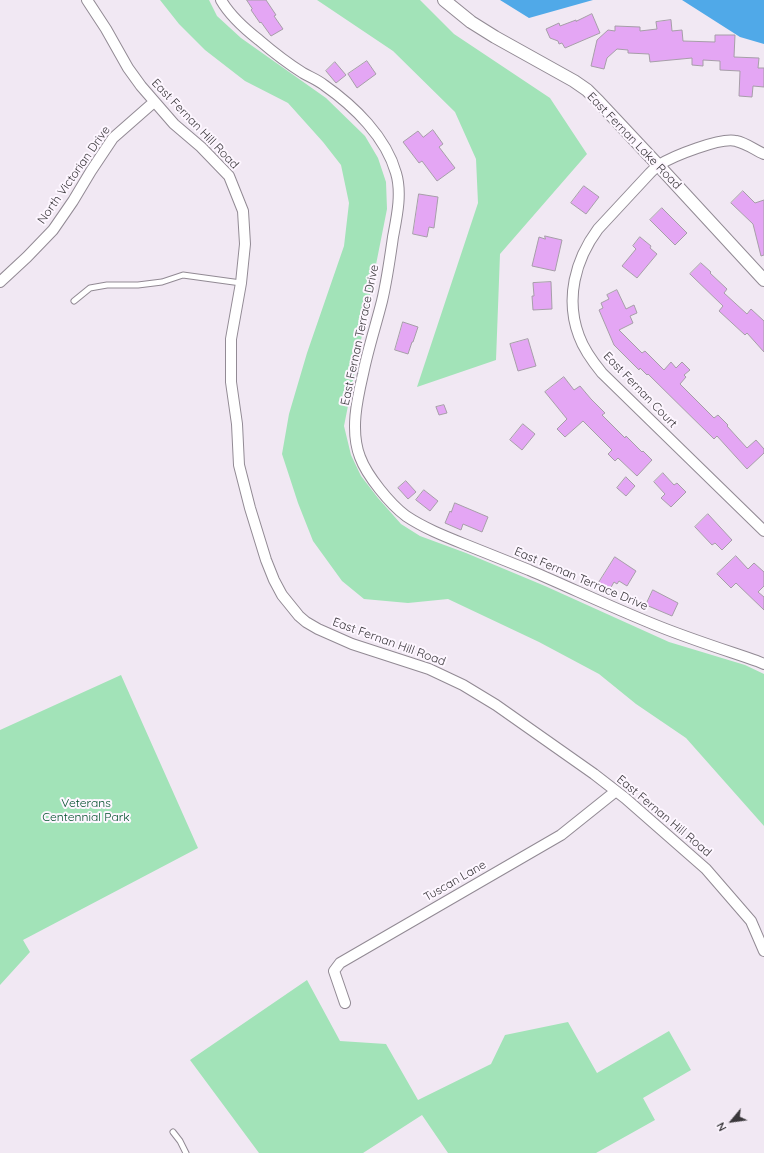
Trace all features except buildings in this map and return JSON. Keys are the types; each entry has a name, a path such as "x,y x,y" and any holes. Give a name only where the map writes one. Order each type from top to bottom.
{"street":[{"name":"East Fernan Hill Road","path":"87,0 106,29 128,68 154,102 174,124 201,147 229,176 242,211 245,244 241,283 231,339 231,382 240,465 250,508 266,560 274,580 289,604 306,622 318,629 352,644 429,669 463,685 496,705 616,791 706,869 750,921 764,951"},
{"name":"East Fernan Terrace Drive","path":"221,0 233,17 251,34 277,55 324,85 356,111 383,143 392,159 397,174 399,187 397,212 390,259 382,300 362,374 355,430 356,445 360,459 369,475 382,491 403,514 422,526 441,535 530,571 655,625 764,664"},
{"name":"East Fernan Lake Road","path":"444,0 471,22 574,81 586,90 599,102 764,280"},
{"name":"North Victorian Drive","path":"0,282 53,230 113,138 154,102"},
{"path":"658,165 688,151 721,141 734,140 764,154"},
{"name":"East Fernan Court","path":"658,165 598,229 583,253 574,279 572,298 575,322 579,336 592,361 602,373 764,531"},
{"name":"Tuscan Lane","path":"345,1003 334,971 340,963 561,835 616,791"}],"lane":[{"path":"74,301 90,288 162,282 183,275 241,283"},
{"path":"173,1132 180,1141 186,1153"}],"green space":[{"path":"160,0 209,0 217,16 241,38 326,98 365,136 378,158 386,182 387,209 344,426 351,455 361,476 401,524 420,536 466,553 545,586 669,642 745,665 764,674 764,826 686,738 636,704 599,674 539,642 448,599 408,603 364,599 342,581 313,541 298,503 282,454 289,414 307,353 344,246 349,203 341,165 323,142 288,103 245,81 205,50 179,24"},
{"path":"317,0 420,0 454,34 550,98 587,154 500,254 496,360 417,387 478,203 476,159 455,112 393,51"},
{"name":"Veterans Centennial Park","path":"121,675 198,848 23,940 30,952 0,985 0,730"},
{"path":"307,980 340,1041 386,1044 418,1100 491,1064 505,1035 568,1022 597,1073 669,1031 691,1070 643,1098 655,1120 596,1153 448,1153 422,1115 363,1153 259,1153 190,1060"}],"water":[{"path":"500,0 593,0 529,18"},
{"path":"682,0 764,0 764,44 740,37"}]}
